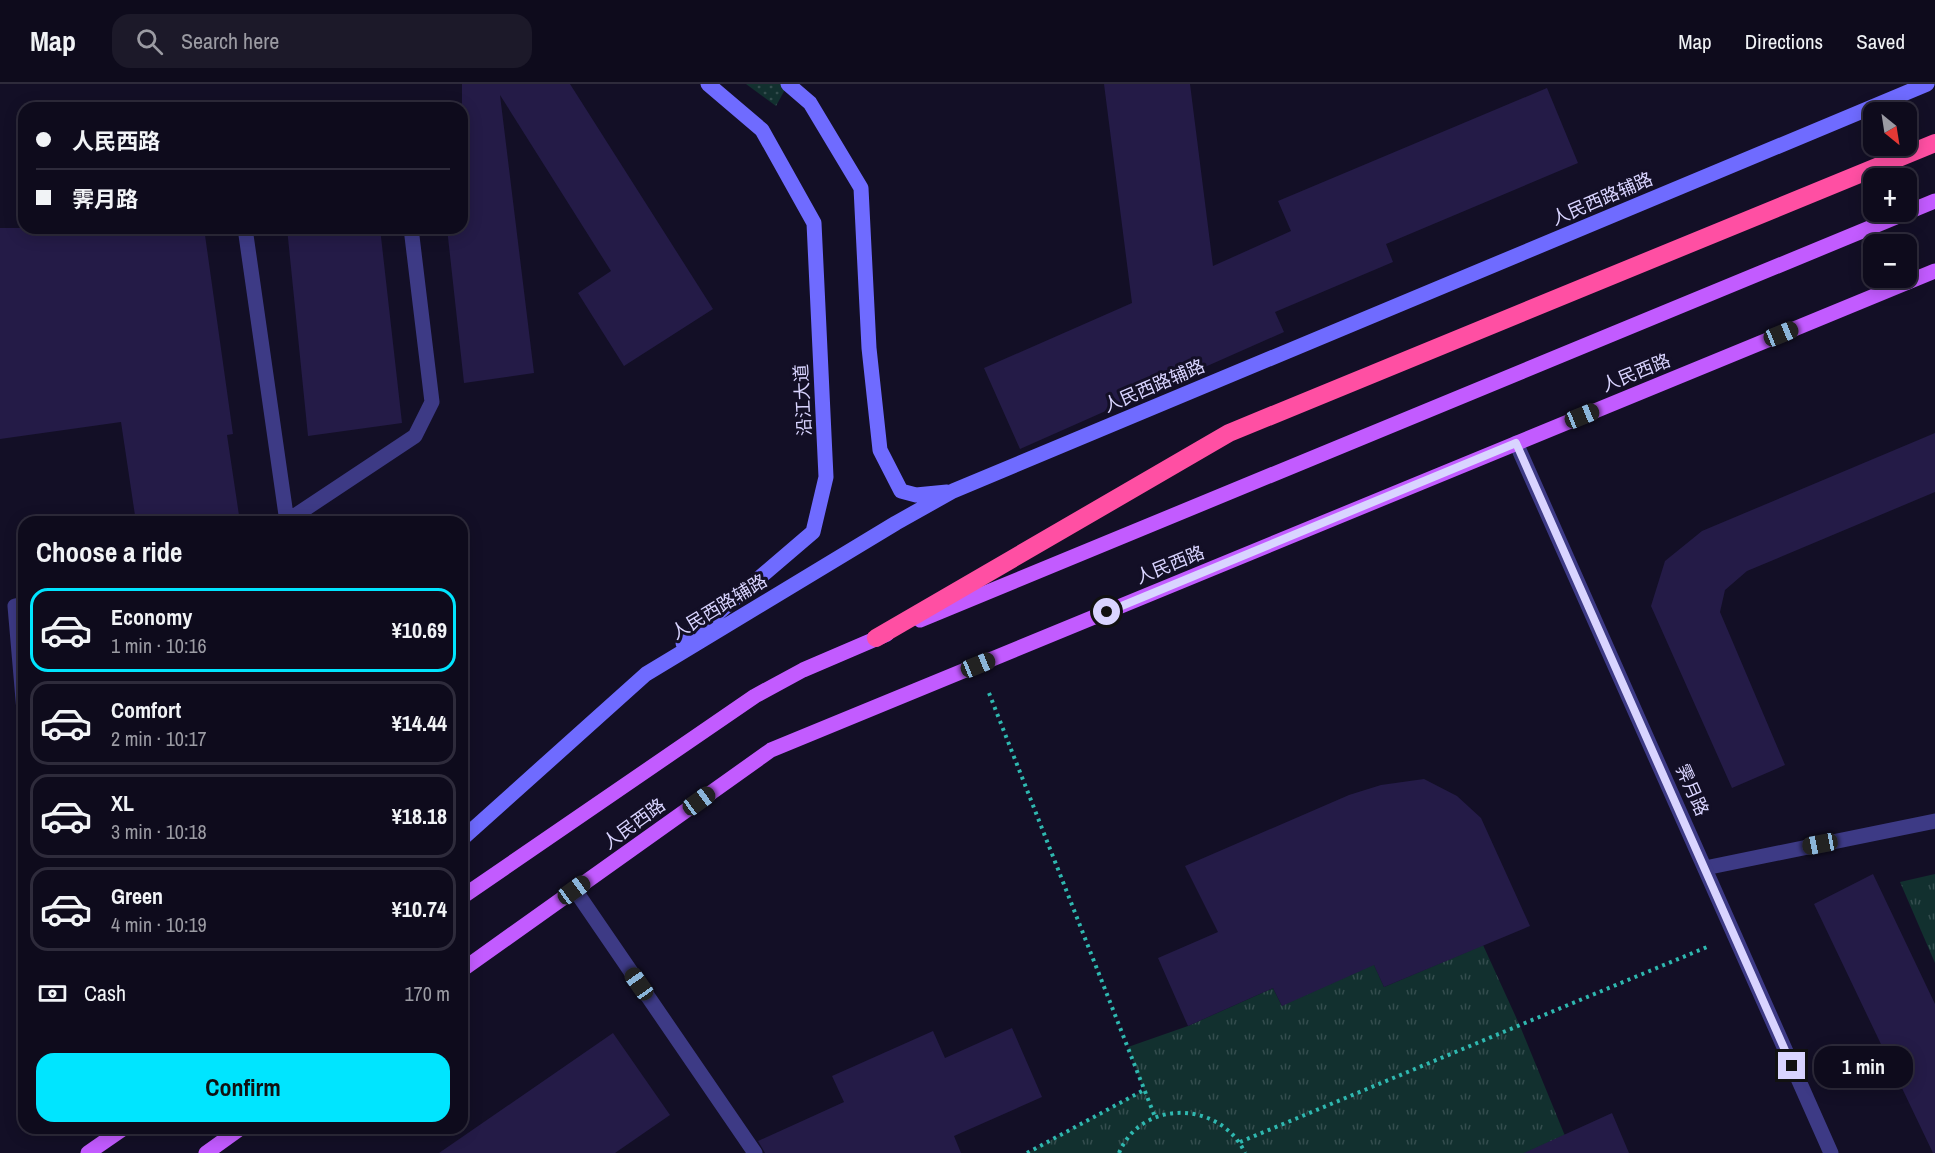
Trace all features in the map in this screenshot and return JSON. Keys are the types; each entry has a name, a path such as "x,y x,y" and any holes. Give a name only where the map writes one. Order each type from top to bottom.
{"highway":[{"path":"876,638 1229,433 1935,142"}],"main road":[{"name":"人民西路","path":"468,893 755,696 803,670 1935,201"},
{"name":"人民西路","path":"468,966 771,750 1935,271"},
{"path":"88,1153 115,1134"},
{"path":"206,1153 233,1134"}],"street":[{"name":"沿江大道","path":"646,674 813,532 826,477 814,223 762,130 708,84"},
{"path":"788,84 810,103 861,188 869,348 880,450 901,491 916,495 953,491"},
{"name":"人民西路辅路","path":"468,834 646,674 953,491 1927,84"},
{"path":"246,234 286,516"},
{"path":"296,516 415,436 432,402 412,234"},
{"name":"霁月路","path":"1516,443 1831,1153"},
{"path":"18,605 15,606 18,641"},
{"path":"1705,868 1935,821"},
{"path":"574,890 755,1153"}],"path":[{"path":"978,665 1155,1117"},
{"path":"1240,1142 1735,935"},
{"path":"1027,1153 1144,1090"},
{"path":"1119,1153 1136,1129 1155,1117 1179,1112 1202,1115 1224,1125 1240,1142 1245,1153"}],"green space":[{"path":"746,84 788,84 776,106"},
{"path":"1935,874 1935,963 1900,882"},
{"path":"1483,945 1520,1026 1572,1153 1027,1153 1144,1090 1128,1047 1188,1026 1273,988 1282,1006 1367,949 1384,987"}],"building":[{"path":"462,84 570,84 713,309 624,366 578,293 611,271 500,95 534,373 464,383 448,234 468,234 468,102 462,102"},
{"path":"1104,84 1190,84 1213,266 1291,231 1278,201 1547,88 1578,163 1386,244 1393,262 1275,312 1284,332 1020,449 984,368 1132,303"},
{"path":"0,228 18,228 18,234 205,234 233,434 227,435 239,516 135,516 121,422 0,439"},
{"path":"288,234 381,234 402,423 308,436"},
{"path":"1935,433 1935,492 1747,571 1725,590 1720,612 1785,765 1732,788 1651,606 1665,561 1702,531"},
{"path":"1424,779 1457,796 1481,818 1530,926 1384,987 1374,965 1282,1006 1273,988 1188,1026 1158,958 1218,932 1185,866 1349,795 1381,785"},
{"path":"1873,874 1935,1004 1935,1153 1814,904"},
{"path":"1012,1028 1042,1097 954,1136 961,1153 765,1153 758,1141 844,1102 832,1076 933,1031 945,1058"},
{"path":"613,1033 670,1115 615,1153 439,1153"},
{"path":"1612,1113 1629,1153 1524,1153"}],"route":[{"path":"1107,612 1516,443 1792,1066"}]}
